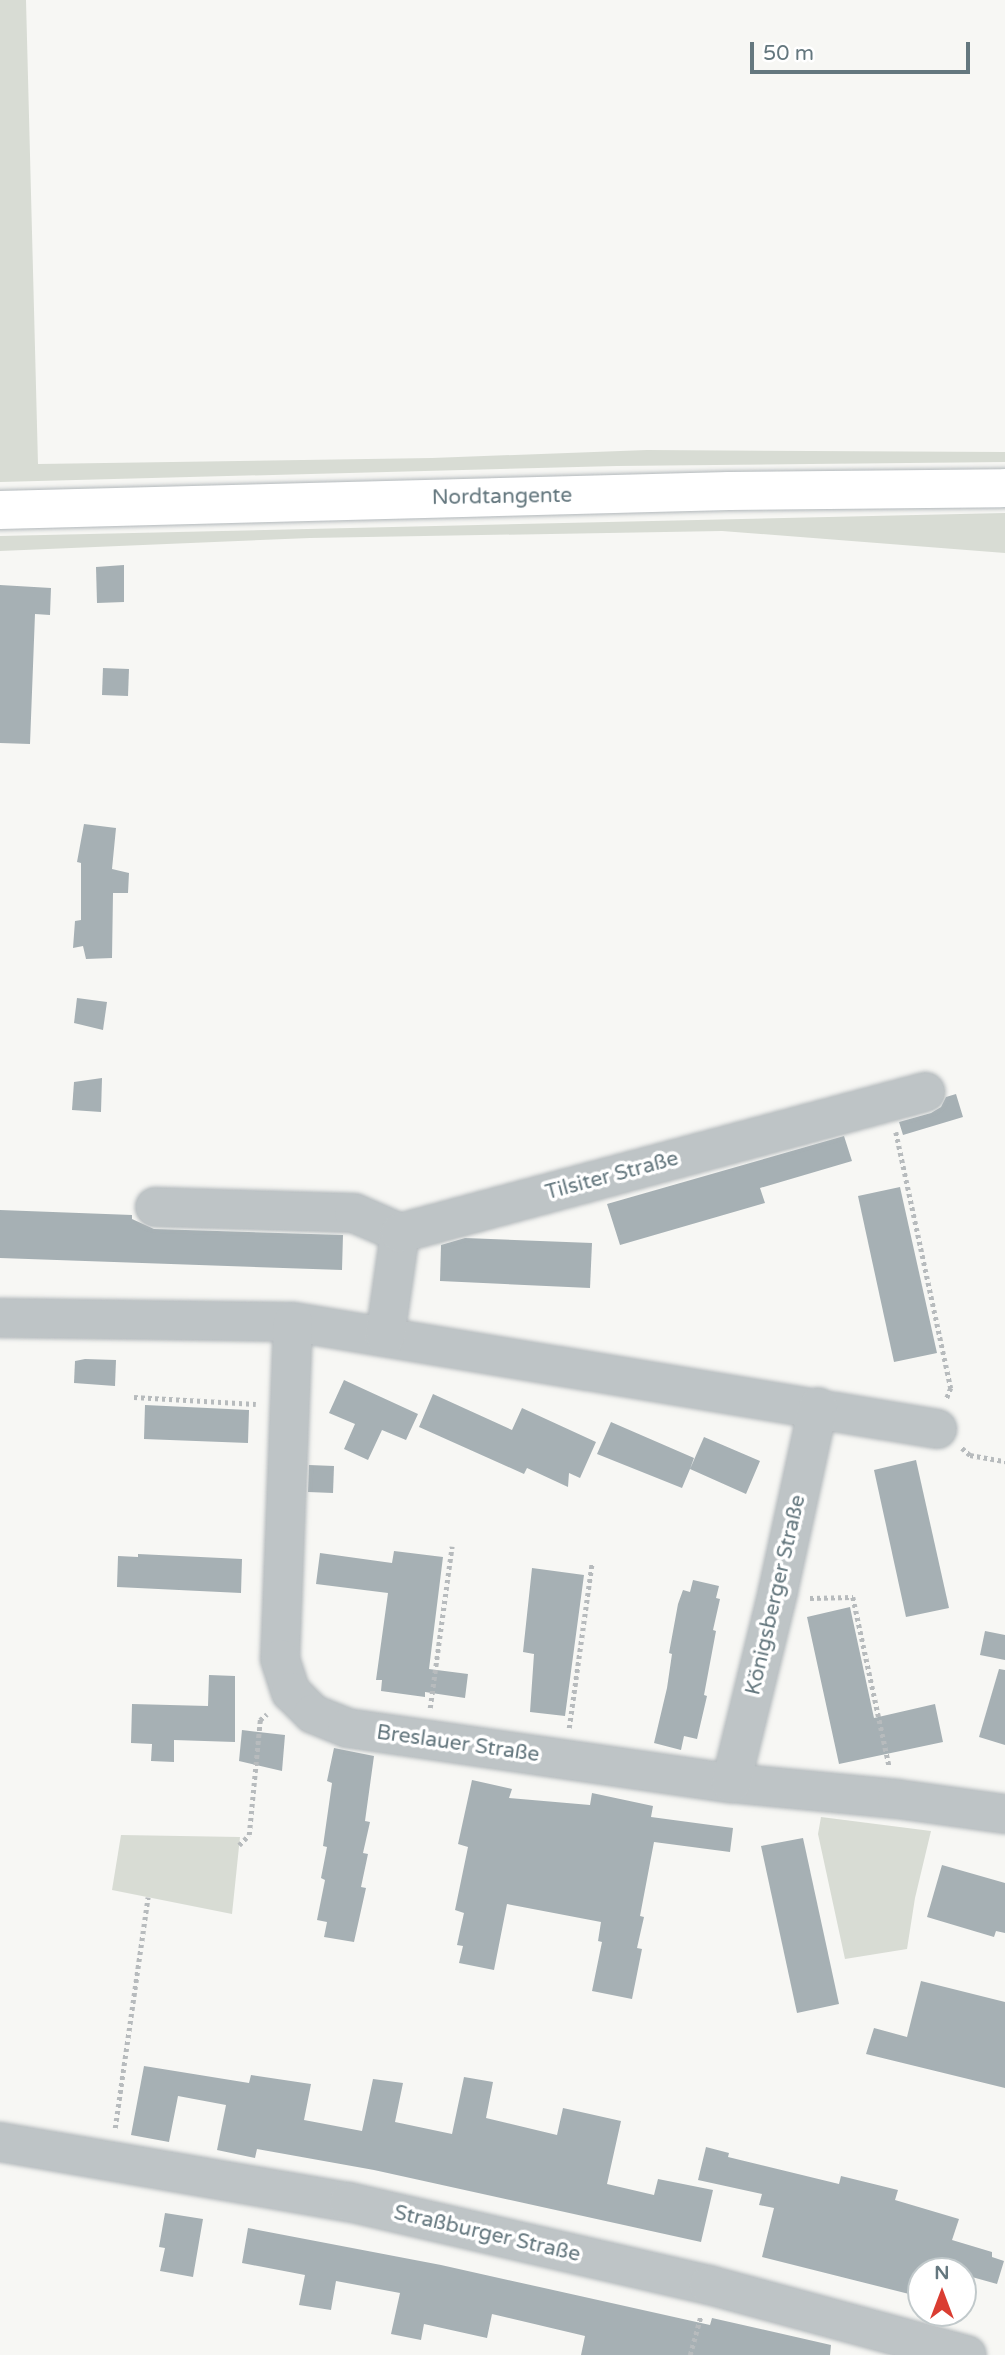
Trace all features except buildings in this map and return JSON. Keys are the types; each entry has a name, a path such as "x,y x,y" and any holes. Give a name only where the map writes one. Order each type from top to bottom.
{"main road":[{"name":"Nordtangente","path":"0,510 729,491 1005,488"}],"street":[{"name":"Tilsiter Straße","path":"400,1233 907,1096"},
{"path":"155,1207 354,1213 400,1233 385,1337"},
{"path":"0,1318 293,1322 818,1407 937,1429"},
{"name":"Breslauer Straße","path":"293,1322 280,1659 291,1692 313,1714 347,1728 426,1740 731,1783 897,1799 1005,1814"},
{"name":"Königsberger Straße","path":"731,1783 778,1591 818,1407"},
{"name":"Straßburger Straße","path":"0,2142 363,2205 709,2285 967,2355"}],"path":[{"path":"907,1096 951,1388 937,1429 971,1455 1005,1461"},
{"path":"134,1397 290,1406"},
{"path":"426,1740 452,1546"},
{"path":"565,1760 592,1563"},
{"path":"778,1591 820,1600 853,1597 897,1799"},
{"path":"239,1845 248,1835 260,1720 291,1692"},
{"path":"111,2161 148,1897"}],"shaded area":[{"path":"0,0 26,0 38,464 432,458 647,450 1005,452 1005,462 617,466 0,482"},
{"path":"1005,513 1005,553 722,531 310,538 0,551 0,536"},
{"path":"821,1817 931,1831 915,1898 907,1949 845,1959 818,1834"},
{"path":"121,1835 240,1837 232,1914 112,1890"}]}
